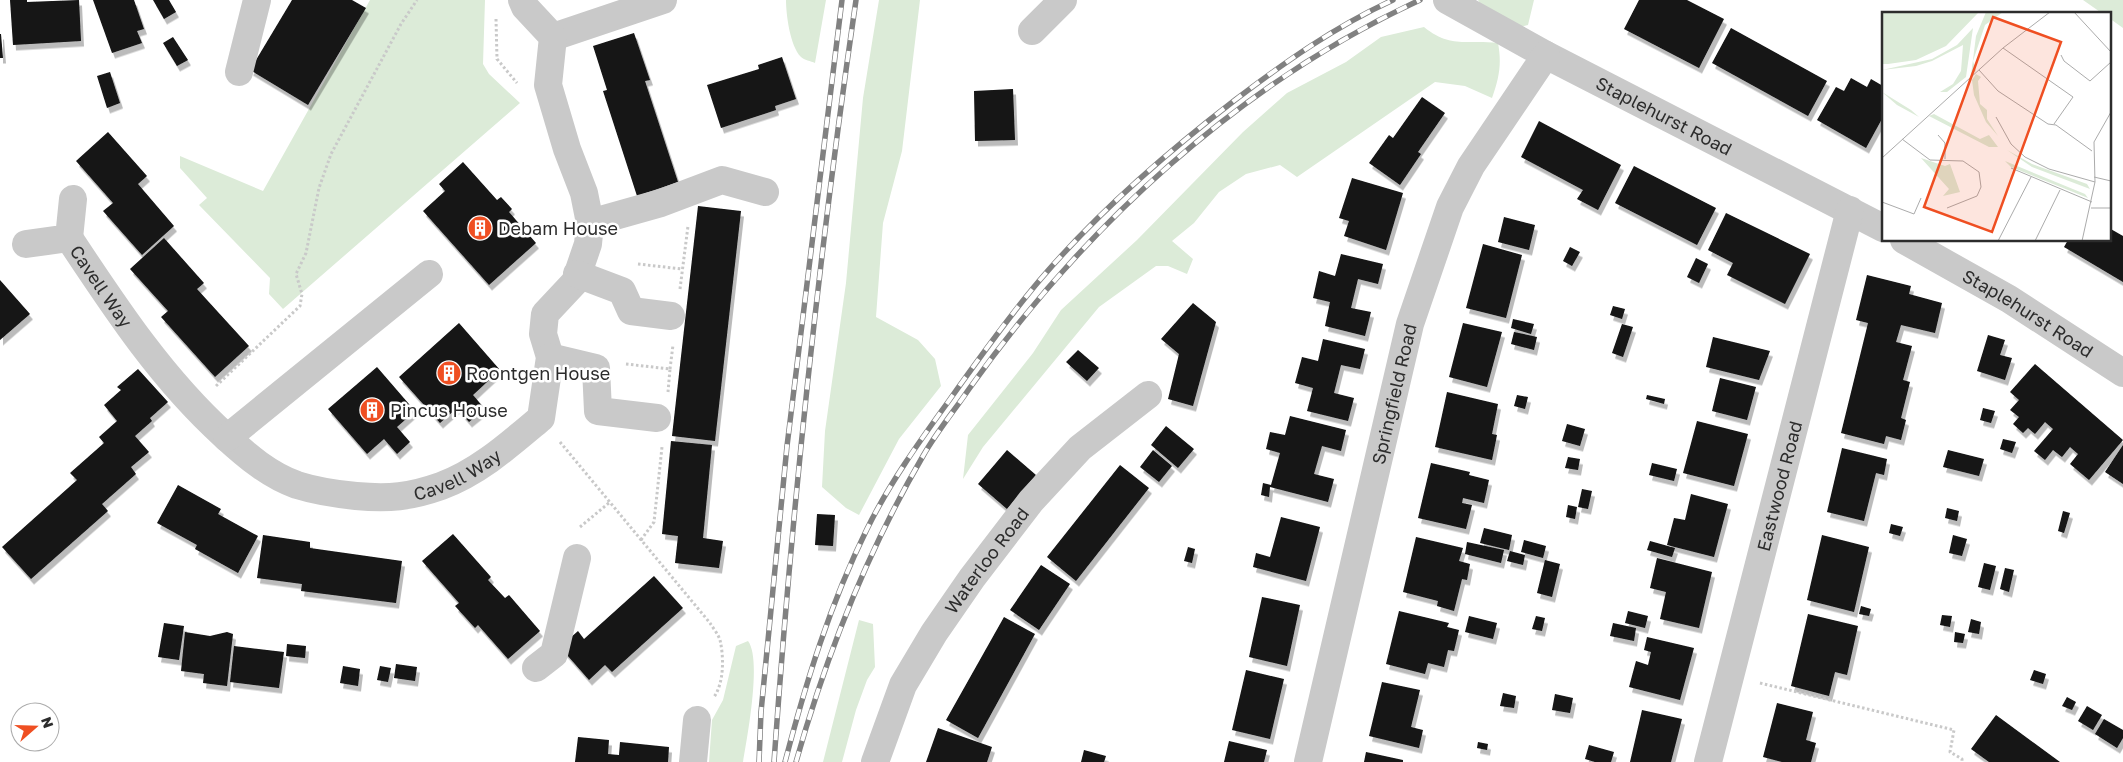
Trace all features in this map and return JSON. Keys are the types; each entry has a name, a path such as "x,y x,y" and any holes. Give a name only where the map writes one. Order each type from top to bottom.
{"street":[{"path":"239,72 256,0"},
{"path":"522,0 525,6 553,37 548,85 567,148 584,193 590,223 588,244 575,282 545,314 543,334 550,357 541,418"},
{"path":"553,37 663,0"},
{"path":"1032,31 1062,0"},
{"name":"Staplehurst Road","path":"1447,0 1546,55 1882,227"},
{"name":"Springfield Road","path":"1308,762 1410,324 1419,297 1450,207 1471,166 1546,55"},
{"path":"590,223 661,204 722,180 765,192"},
{"path":"26,244 69,238 73,199"},
{"name":"Eastwood Road","path":"1708,762 1850,210"},
{"name":"Cavell Way","path":"69,238 120,315 170,381 194,408 264,469 296,484 328,493 400,498 442,486 478,468 541,418"},
{"name":"Staplehurst Road","path":"1906,241 2009,299 2123,373"},
{"path":"228,438 428,274"},
{"path":"577,274 622,291 631,311 671,316"},
{"path":"550,357 596,368 598,411 657,418"},
{"name":"Waterloo Road","path":"875,762 903,685 934,633 990,555 1031,500 1080,448 1148,395"},
{"path":"536,668 554,654 577,558"},
{"path":"693,762 696,720"}],"path":[{"path":"194,408 300,306 302,294 296,274 306,253 319,188 331,154 401,24 417,0"},
{"path":"497,9 497,58 519,86"},
{"path":"629,263 682,269"},
{"path":"541,418 710,623 719,638 722,655 720,688 696,720"},
{"path":"576,530 610,502"},
{"path":"1729,675 1954,730 1950,752 1962,759 1962,762"}],"green space":[{"path":"370,0 485,0 483,64 489,74 520,103 283,309 269,294 270,278 199,205 207,198 180,168 180,156 263,191"},
{"path":"786,0 826,0 815,63 804,59 797,52 791,38"},
{"path":"879,0 920,0 902,151 883,223 876,317 918,340 935,359 941,386 899,439 859,515 846,508 822,487 825,431 846,283 863,98"},
{"path":"1478,0 1534,0 1528,25 1508,30 1486,12"},
{"path":"2083,0 2123,0 2123,28 2110,19 2110,12 2100,12"},
{"path":"1424,27 1434,34 1451,41 1498,43 1499,71 1492,98 1465,86 1435,82 1297,177 1280,165 1246,174 1219,192 1194,223 1172,241 1193,259 1187,274 1168,266 1156,266 1099,307 983,447 963,479 968,435 1033,353 1061,310 1137,240 1243,132 1287,93 1346,62 1381,37"},
{"path":"859,620 873,624 875,667 867,680 856,710 842,762 823,762"},
{"path":"748,641 752,650 754,681 743,762 709,762 712,720 723,700 736,646"}],"building":[{"path":"10,0 27,0 27,2 79,0 81,41 13,45"},
{"path":"93,0 134,0 144,29 137,31 142,43 112,53"},
{"path":"153,0 169,0 176,12 164,19"},
{"path":"292,0 352,0 366,8 308,105 250,70"},
{"path":"1639,0 1687,0 1724,19 1699,68 1624,29"},
{"path":"1731,28 1827,81 1808,116 1712,63"},
{"path":"634,33 650,80 645,81 678,182 637,196 603,91 607,90 593,46"},
{"path":"1,34 3,58 0,58"},
{"path":"173,37 188,60 177,66 163,43"},
{"path":"782,57 796,99 775,106 776,110 721,128 707,85 759,69 758,65"},
{"path":"110,72 120,103 107,108 97,76"},
{"path":"1851,78 1867,87 1871,79 1882,85 1882,119 1866,148 1817,120 1836,87 1844,91"},
{"path":"1013,89 1015,140 975,141 974,91"},
{"path":"1422,97 1445,113 1418,152 1421,154 1400,185 1369,163 1389,135 1393,138"},
{"path":"1539,121 1621,165 1598,210 1577,199 1583,190 1521,157"},
{"path":"108,132 147,176 138,184 174,226 142,255 103,211 113,203 76,161"},
{"name":"Debam House","path":"463,162 497,200 501,197 512,209 509,212 536,243 489,285 423,211 445,191 439,184"},
{"path":"1634,166 1716,208 1697,245 1615,203"},
{"path":"1352,178 1403,193 1386,250 1344,236 1349,221 1339,218"},
{"path":"698,206 741,211 715,441 672,436"},
{"path":"1726,213 1810,254 1785,304 1727,275 1733,263 1708,250"},
{"path":"1504,217 1535,225 1529,250 1498,242"},
{"path":"2110,229 2123,236 2123,282 2064,247 2067,241 2110,241"},
{"path":"164,238 204,283 197,289 249,346 215,377 161,317 168,311 130,269"},
{"path":"1483,244 1522,255 1506,318 1466,308"},
{"path":"1570,247 1580,252 1572,266 1563,261"},
{"path":"1341,254 1383,264 1378,284 1358,279 1351,308 1371,312 1365,336 1325,326 1330,302 1313,298 1319,271 1335,276"},
{"path":"1696,258 1708,264 1699,283 1687,277"},
{"path":"1867,275 1911,286 1909,294 1942,303 1935,333 1901,325 1896,342 1912,346 1903,380 1910,382 1901,418 1906,420 1901,440 1886,436 1884,444 1841,433 1868,323 1856,320"},
{"path":"0,280 30,314 0,340"},
{"path":"1193,303 1216,322 1193,406 1168,399 1179,354 1161,339"},
{"path":"1613,306 1625,309 1622,319 1610,315"},
{"path":"1513,319 1534,324 1531,334 1511,328"},
{"name":"Roontgen House","path":"459,323 500,370 473,395 485,409 469,422 457,408 440,423 399,377"},
{"path":"1463,323 1502,332 1487,387 1449,377"},
{"path":"1622,324 1633,327 1623,357 1612,353"},
{"path":"1514,332 1537,337 1534,350 1511,344"},
{"path":"1988,335 2005,340 2000,355 2012,358 2005,380 1977,371"},
{"path":"1713,337 1770,351 1759,380 1706,367"},
{"path":"1323,339 1365,349 1360,369 1341,365 1334,393 1354,398 1348,421 1307,411 1313,388 1295,383 1302,357 1318,361"},
{"path":"1078,350 1099,368 1087,381 1066,362"},
{"path":"2035,364 2123,440 2089,480 2070,464 2078,454 2070,447 2062,457 2053,450 2045,460 2034,451 2053,429 2045,422 2035,434 2028,428 2023,433 2013,424 2019,417 2010,410 2019,400 2010,392"},
{"name":"Pincus House","path":"377,367 415,411 397,427 410,442 397,454 384,439 367,454 328,409"},
{"path":"138,369 168,402 150,418 152,421 135,436 149,452 131,467 136,474 102,504 108,511 31,579 2,547 77,480 70,473 104,443 99,437 117,421 104,405 121,390 117,387"},
{"path":"1720,378 1756,387 1747,420 1712,411"},
{"path":"1447,392 1498,404 1492,434 1497,435 1492,460 1435,447"},
{"path":"1517,395 1528,397 1525,409 1514,406"},
{"path":"1647,395 1665,399 1664,404 1646,399"},
{"path":"1983,408 1995,411 1991,423 1980,420"},
{"path":"1290,416 1346,430 1341,451 1322,446 1314,474 1334,479 1328,502 1270,487 1269,497 1261,495 1263,483 1271,485 1280,453 1266,449 1270,432 1285,435"},
{"path":"1697,421 1748,434 1734,486 1683,473"},
{"path":"1567,424 1585,429 1580,446 1562,441"},
{"path":"1166,426 1194,449 1178,468 1151,445"},
{"path":"2003,439 2016,442 2012,453 2000,449"},
{"path":"671,441 712,445 703,538 723,541 719,568 675,563 678,536 662,534"},
{"path":"2123,445 2123,484 2105,472"},
{"path":"1842,448 1887,459 1884,475 1876,473 1864,521 1827,512"},
{"path":"1007,450 1036,475 1007,509 978,484"},
{"path":"1153,450 1172,466 1159,482 1140,467"},
{"path":"1948,450 1984,459 1979,476 1943,467"},
{"path":"1568,457 1580,459 1578,470 1565,468"},
{"path":"1431,463 1470,472 1469,475 1489,480 1484,503 1463,498 1462,503 1472,505 1466,529 1418,518"},
{"path":"1652,463 1677,469 1674,481 1649,475"},
{"path":"1120,465 1149,488 1076,581 1047,557"},
{"path":"178,485 221,509 218,514 258,536 238,573 195,549 197,545 157,523"},
{"path":"1582,489 1592,491 1588,509 1578,507"},
{"path":"1691,494 1728,504 1714,557 1667,545 1674,518 1685,520"},
{"path":"1568,505 1577,507 1575,519 1566,517"},
{"path":"1947,508 1959,511 1957,521 1945,518"},
{"path":"2063,511 2070,513 2064,533 2058,531"},
{"path":"817,514 835,515 833,546 815,545"},
{"path":"1281,517 1320,527 1306,581 1253,567 1256,553 1270,557"},
{"path":"1891,524 1903,527 1900,536 1889,533"},
{"path":"1484,528 1512,535 1509,550 1480,543"},
{"path":"453,534 491,577 488,580 505,598 509,595 540,631 508,659 478,625 475,628 455,606 459,603 422,561"},
{"path":"263,535 310,542 310,548 402,561 396,603 301,591 302,584 257,578"},
{"path":"1822,535 1869,547 1854,612 1807,600"},
{"path":"1953,535 1967,539 1962,556 1949,553"},
{"path":"1416,537 1463,548 1459,561 1470,564 1467,580 1462,579 1454,611 1437,606 1438,601 1403,592"},
{"path":"1524,540 1546,546 1543,558 1521,552"},
{"path":"1650,541 1675,548 1672,557 1647,550"},
{"path":"1467,542 1504,550 1501,563 1465,554"},
{"path":"1188,547 1195,549 1192,563 1184,561"},
{"path":"1510,551 1525,555 1523,565 1507,561"},
{"path":"1657,558 1712,572 1699,628 1660,619 1666,592 1650,588"},
{"path":"1545,560 1560,564 1552,597 1537,593"},
{"path":"1984,563 1996,566 1990,590 1978,587"},
{"path":"1041,565 1070,584 1039,630 1010,610"},
{"path":"2005,568 2014,570 2009,592 2000,589"},
{"path":"654,576 683,608 612,672 605,665 589,680 560,647 578,631 584,639"},
{"path":"1262,597 1300,605 1287,666 1249,657"},
{"path":"1861,606 1871,609 1869,616 1859,614"},
{"path":"1399,611 1449,623 1447,627 1459,630 1454,651 1448,650 1444,667 1428,663 1425,674 1386,664"},
{"path":"1628,611 1648,616 1645,628 1625,623"},
{"path":"1808,614 1858,626 1847,675 1835,672 1829,696 1791,686"},
{"path":"1942,615 1952,616 1950,627 1940,625"},
{"path":"1469,616 1497,623 1493,639 1465,632"},
{"path":"1536,616 1545,618 1542,631 1532,629"},
{"path":"1004,617 1035,634 978,738 946,720"},
{"path":"1971,619 1981,622 1979,634 1968,632"},
{"path":"164,623 184,626 179,660 158,657"},
{"path":"1613,623 1636,628 1634,641 1610,636"},
{"path":"185,632 210,636 227,632 233,634 227,686 203,683 204,674 181,671"},
{"path":"1955,632 1965,634 1963,643 1954,642"},
{"path":"1647,637 1694,648 1680,700 1629,687 1636,661 1648,665 1651,652 1644,650"},
{"path":"287,644 306,646 305,658 286,656"},
{"path":"234,646 284,652 279,688 230,682"},
{"path":"396,664 417,667 415,681 394,678"},
{"path":"343,666 360,669 358,686 340,683"},
{"path":"380,666 391,668 388,682 377,680"},
{"path":"1246,670 1284,679 1270,739 1232,730"},
{"path":"2034,670 2046,674 2043,684 2030,680"},
{"path":"1382,682 1420,690 1411,727 1423,730 1419,748 1369,736"},
{"path":"1503,693 1516,696 1514,708 1500,706"},
{"path":"1555,694 1573,698 1570,713 1552,710"},
{"path":"2067,697 2076,702 2072,710 2062,706"},
{"path":"1777,703 1813,712 1806,740 1816,743 1811,762 1782,762 1763,757"},
{"path":"2087,706 2102,715 2093,730 2078,721"},
{"path":"1642,710 1682,719 1671,762 1630,762"},
{"path":"1996,715 2060,762 1989,762 1971,749"},
{"path":"2104,719 2123,730 2123,738 2117,748 2095,734"},
{"path":"938,728 992,747 987,762 926,762"},
{"path":"578,737 609,740 608,754 619,755 620,742 669,747 668,762 575,762"},
{"path":"1229,741 1267,750 1264,762 1224,762"},
{"path":"1478,742 1488,744 1487,750 1477,748"},
{"path":"1589,745 1614,752 1611,762 1595,762 1585,759"},
{"path":"1084,750 1106,756 1104,762 1081,762"},
{"path":"1366,752 1403,760 1403,762 1364,762"}],"railway":[{"path":"759,762 761,712 787,446 842,0"},
{"path":"774,762 789,571 808,380 830,190 856,0"},
{"path":"785,762 801,702 830,615 867,529 895,480 926,432 1027,295 1061,256 1108,208 1132,185 1209,120 1311,46 1351,21 1393,0"},
{"path":"796,762 835,644 866,567 884,529 934,439 1014,329 1062,272 1114,217 1169,165 1228,117 1289,73 1353,34 1420,0"}],"place":[{"name":"Debam House","path":"480,228"},
{"name":"Roontgen House","path":"449,373"},
{"name":"Pincus House","path":"372,410"}]}
